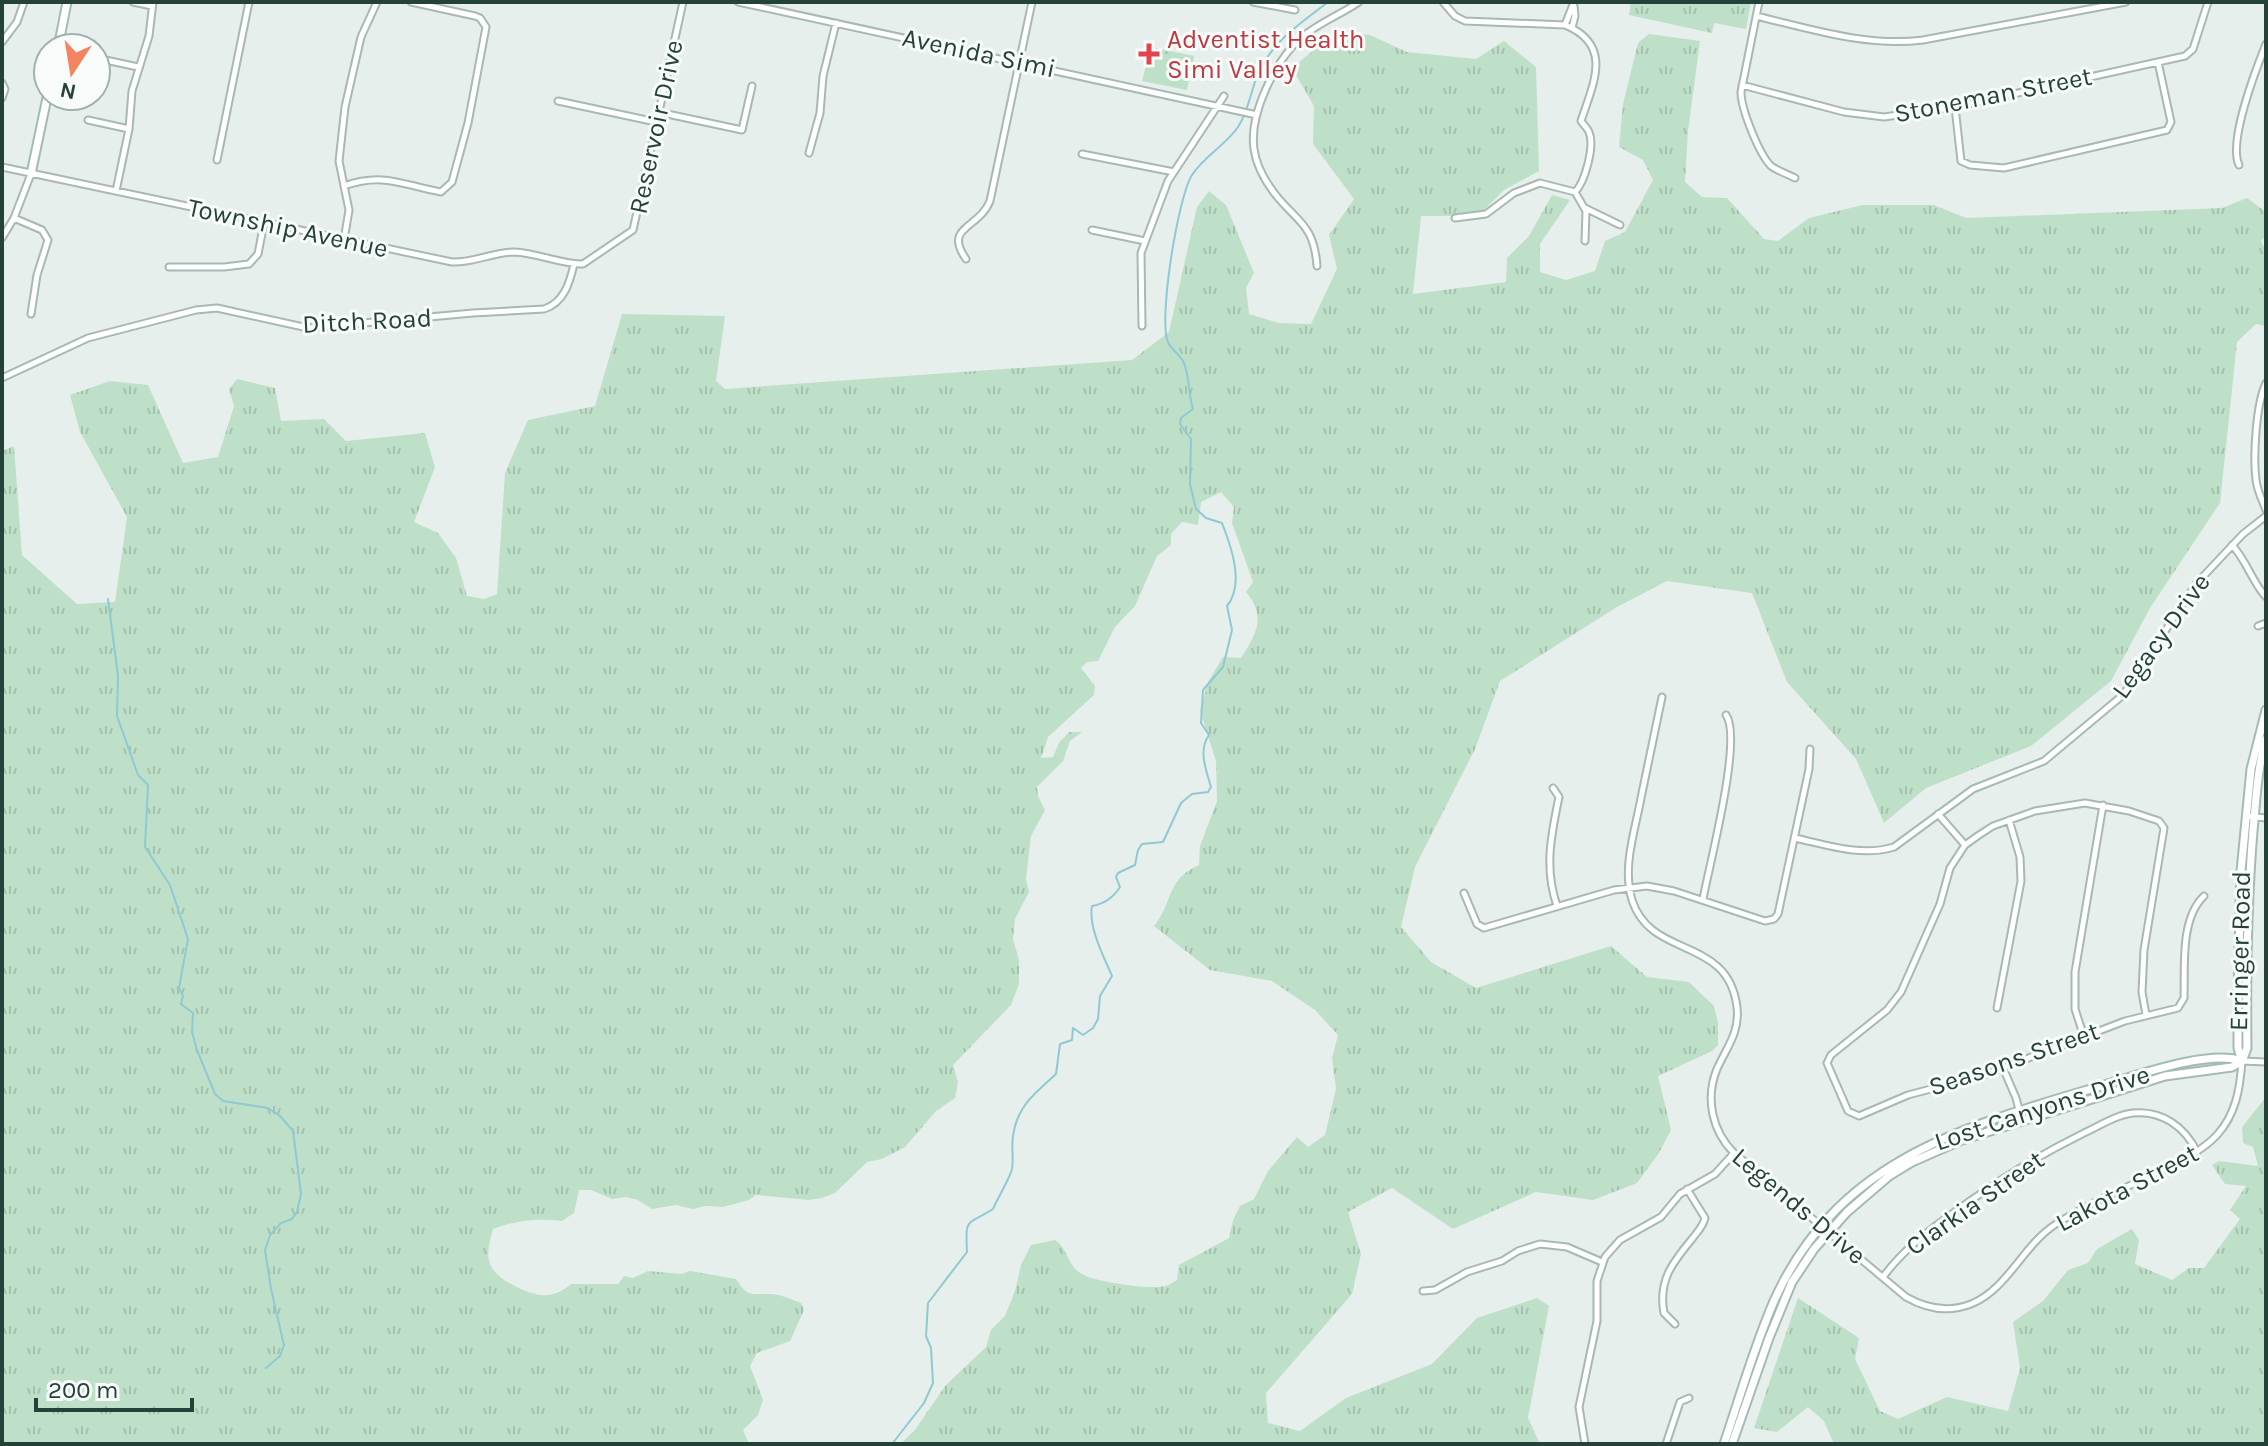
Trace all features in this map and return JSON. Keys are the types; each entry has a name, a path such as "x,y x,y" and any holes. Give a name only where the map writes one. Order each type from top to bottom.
{"street":[{"path":"2,42 17,22 24,2"},
{"path":"61,32 67,2"},
{"path":"116,191 129,129 132,91 149,36 152,4 133,2"},
{"path":"217,160 249,2"},
{"path":"344,240 349,210 339,161 345,107 361,37 377,2"},
{"path":"344,186 377,178 441,192 452,182 468,123 486,27 475,16 411,2"},
{"name":"Reservoir Drive","path":"574,264 587,263 633,230 683,2"},
{"name":"Avenida Simi","path":"738,2 1256,115"},
{"path":"966,259 957,246 957,237 978,219 990,201 1032,2"},
{"path":"1253,2 1295,10"},
{"path":"1317,266 1315,247 1308,230 1272,190 1257,161 1253,135 1256,115 1271,79 1290,49 1307,32 1359,2"},
{"path":"1443,2 1455,16 1465,21 1568,27 1593,47 1596,74 1581,121 1589,129 1591,137 1583,181 1575,192"},
{"path":"1759,2 1742,85 1742,104 1763,155 1772,166 1795,178"},
{"path":"1756,16 1851,38 1894,42 1923,40 2126,2"},
{"name":"Stoneman Street","path":"1742,85 1870,116 1912,115 2185,56 2191,52 2208,2"},
{"path":"1568,27 1575,12 1574,3"},
{"path":"809,153 820,113 823,76 836,23"},
{"path":"2239,165 2236,154 2240,127 2266,44"},
{"path":"112,61 138,67"},
{"path":"1955,107 1961,161 1970,165 2011,167 2167,130 2171,122 2158,62"},
{"path":"2,83 5,89 2,98"},
{"path":"658,112 742,130 752,86"},
{"path":"1142,326 1141,253 1145,241 1174,172 1221,105 1224,96"},
{"path":"558,101 656,122"},
{"path":"2,238 14,218 31,174 44,112"},
{"path":"88,120 129,129"},
{"path":"1082,154 1174,172"},
{"name":"Township Avenue","path":"2,167 452,262 471,262 515,252 574,264"},
{"path":"1455,218 1486,214 1514,193 1531,185 1549,183 1575,192 1585,208 1585,241"},
{"path":"1585,208 1620,225"},
{"path":"14,218 42,230 48,240 37,275 31,314"},
{"path":"169,267 249,264 258,254 264,223"},
{"path":"1092,230 1145,241"},
{"name":"Ditch Road","path":"2,378 88,338 196,310 217,308 308,328 544,309 551,307 561,297 574,264"},
{"path":"2266,383 2260,399 2255,470 2266,513"},
{"path":"2255,470 2266,469"},
{"name":"Legacy Drive","path":"1795,838 1859,851 1883,851 1905,842 1973,789 2044,761 2123,695 2180,606 2232,545 2266,513"},
{"path":"2232,545 2266,597"},
{"path":"2258,626 2266,623"},
{"path":"1629,887 1628,863 1662,697"},
{"name":"Erringer Road","path":"2250,816 2251,769 2266,710"},
{"path":"1703,899 1731,752 1730,721 1726,715"},
{"name":"Erringer Road","path":"2242,1061 2238,1048 2238,926 2250,816 2266,739"},
{"path":"1464,893 1480,927 1489,928 1629,887 1660,888 1765,921 1774,919 1778,914 1795,838 1810,749"},
{"path":"1553,788 1559,797 1548,862 1557,906"},
{"path":"1938,814 1965,845 2009,820 2035,811 2076,804 2103,805 2159,821 2165,832 2144,950 2142,992 2146,1015"},
{"path":"2084,1037 2075,1009 2075,972 2103,805"},
{"path":"2250,816 2266,818"},
{"path":"1997,1008 2021,881 2020,857 2009,820"},
{"name":"Seasons Street","path":"1965,845 1950,868 1940,904 1901,992 1887,1010 1828,1059 1828,1068 1848,1113 1864,1115 1917,1091 2003,1068 2146,1015 2181,1006 2190,920 2194,906 2204,896"},
{"name":"Legends Drive","path":"1629,887 1636,909 1649,927 1667,940 1713,961 1722,970 1734,993 1737,1006 1735,1032 1714,1078 1711,1103 1717,1128 1734,1153 1906,1297 1936,1309"},
{"name":"Lost Canyons Drive","path":"1724,1444 1774,1301 1791,1268 1821,1224 1869,1179 1913,1152 2019,1110 2190,1062 2230,1056 2242,1061 2266,1062"},
{"name":"Lost Canyons Drive","path":"1732,1444 1782,1305 1814,1249 1868,1194 1912,1162 1962,1140 2165,1076 2232,1067 2242,1061"},
{"name":"Lakota Street","path":"1936,1309 1958,1308 1978,1300 1996,1287 2036,1241 2056,1224 2197,1152 2217,1135 2232,1112 2240,1086 2242,1061"},
{"path":"2003,1068 2022,1121"},
{"name":"Clarkia Street","path":"1882,1278 1918,1239 2001,1179 2039,1155 2121,1116 2144,1113 2166,1119 2185,1132 2197,1152"},
{"path":"1585,1444 1579,1407 1597,1321 1597,1281 1602,1262 1620,1240 1652,1224 1687,1189 1715,1174 1734,1153"},
{"path":"1675,1324 1664,1313 1663,1283 1671,1264 1705,1218 1687,1189"},
{"path":"1423,1291 1435,1290 1467,1272 1540,1244 1567,1247 1602,1262"},
{"path":"1666,1444 1680,1402 1689,1398"}],"green space":[{"path":"1631,2 1751,2 1746,29 1714,23 1712,33 1629,15"},
{"path":"1337,31 1370,35 1407,52 1476,59 1504,41 1536,67 1539,171 1504,190 1484,210 1450,216 1421,216 1413,294 1506,282 1507,258 1529,236 1552,195 1570,200 1540,244 1540,272 1566,280 1595,271 1605,241 1625,232 1653,180 1643,160 1619,147 1623,104 1638,43 1649,34 1700,41 1688,131 1685,182 1702,197 1727,198 1764,239 1778,241 1809,218 1863,205 1934,205 1966,218 2222,208 2247,198 2266,212 2266,236 2261,241 2266,251 2266,326 2256,324 2237,342 2220,503 2150,608 2111,681 2031,746 1926,788 1884,823 1856,759 1787,682 1752,593 1667,581 1617,607 1500,681 1475,749 1415,867 1401,927 1431,962 1476,988 1611,946 1647,977 1689,982 1714,1006 1718,1045 1712,1051 1658,1076 1671,1130 1637,1183 1593,1200 1536,1192 1453,1229 1392,1188 1348,1212 1361,1254 1352,1294 1266,1393 1268,1423 1300,1431 1346,1398 1432,1364 1477,1318 1537,1298 1549,1306 1528,1418 1540,1444 900,1444 915,1430 945,1386 986,1347 991,1330 1005,1316 1021,1265 1031,1245 1055,1240 1077,1271 1089,1277 1136,1286 1167,1286 1177,1280 1179,1265 1229,1238 1240,1206 1254,1199 1268,1171 1297,1137 1308,1147 1325,1135 1336,1089 1332,1058 1338,1035 1315,1010 1272,981 1210,970 1154,926 1180,877 1199,865 1200,846 1217,801 1216,761 1200,711 1208,682 1223,657 1241,658 1257,625 1256,609 1246,592 1253,582 1232,523 1234,507 1221,492 1201,502 1198,525 1182,522 1171,534 1171,545 1157,556 1135,606 1115,627 1098,661 1087,662 1081,668 1095,686 1094,695 1048,737 1041,758 1053,757 1059,743 1069,732 1082,732 1070,741 1063,761 1037,787 1045,810 1031,836 1026,879 1029,892 1015,919 1013,939 1019,960 1019,984 1011,1005 953,1065 958,1082 955,1098 936,1111 905,1147 882,1159 867,1162 835,1193 822,1198 809,1200 756,1195 723,1207 693,1209 676,1205 652,1209 638,1200 626,1197 612,1199 591,1190 579,1190 574,1213 562,1221 527,1220 493,1229 488,1253 493,1270 508,1282 537,1294 557,1293 571,1284 618,1284 624,1276 633,1278 648,1271 682,1274 690,1271 736,1279 750,1293 777,1295 801,1303 804,1310 790,1341 757,1353 750,1366 763,1400 758,1415 743,1430 749,1444 2,1444 2,451 14,446 22,555 77,604 115,602 127,517 80,432 70,395 110,381 148,385 183,463 218,457 234,406 229,389 237,379 275,388 281,421 324,419 346,441 425,433 435,467 414,522 438,533 456,558 467,596 484,599 497,594 505,473 528,420 595,406 622,314 725,316 716,381 725,389 1132,360 1169,332 1197,207 1209,191 1226,205 1254,273 1246,288 1249,314 1279,323 1311,324 1337,269 1329,235 1354,199 1313,144 1314,106 1292,68"},
{"path":"1156,48 1194,56 1187,90 1142,81 1150,51"},
{"path":"2266,1097 2266,1444 1834,1444 1824,1421 1808,1407 1777,1432 1754,1428 1798,1298 1859,1338 1855,1359 1880,1411 1898,1419 1947,1397 2008,1411 2020,1368 2013,1322 2043,1301 2068,1270 2088,1263 2097,1249 2132,1229 2139,1240 2135,1264 2172,1280 2189,1268 2204,1268 2240,1219 2230,1210 2246,1186 2225,1184 2212,1165 2219,1161 2258,1166 2253,1147 2243,1143 2242,1127"}],"waterway":[{"path":"892,1444 924,1403 933,1383 931,1348 926,1336 928,1303 967,1252 967,1227 993,1209 1009,1178 1018,1116 1028,1101 1056,1074 1060,1044 1072,1040 1073,1028 1083,1035 1093,1028 1098,1019 1100,996 1112,976 1094,932 1092,906 1108,900 1117,891 1120,887 1116,877 1118,873 1135,865 1142,844 1163,842 1181,803 1192,794 1208,792 1211,787 1204,760 1204,747 1209,735 1201,723 1203,690 1223,667 1232,630 1227,606 1236,576 1222,523 1206,518 1196,509 1190,484 1191,439 1180,424 1181,418 1193,409 1185,366 1169,345 1166,329 1171,258 1181,207 1192,175 1238,127 1257,76 1270,53 1287,34 1328,2"},
{"path":"108,599 118,676 117,716 138,775 148,785 145,847 170,885 188,939 179,988 183,996 181,1004 193,1013 192,1032 215,1094 223,1101 268,1108 293,1131 301,1194 297,1212 270,1235 265,1250 284,1345 280,1356 266,1368"}],"place":[{"name":"Adventist Health Simi Valley","path":"1149,54"}]}
